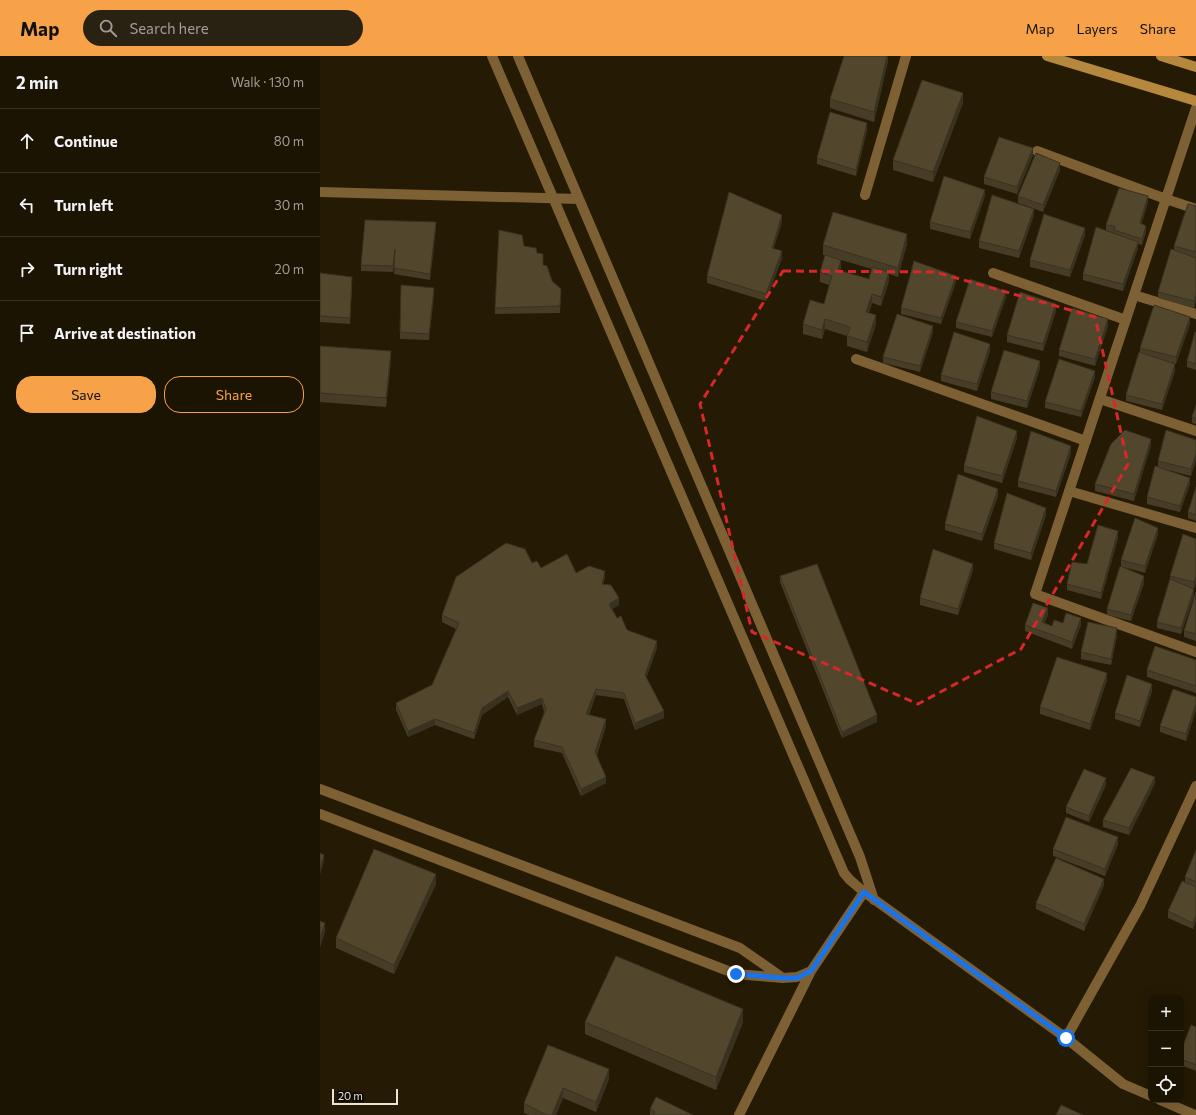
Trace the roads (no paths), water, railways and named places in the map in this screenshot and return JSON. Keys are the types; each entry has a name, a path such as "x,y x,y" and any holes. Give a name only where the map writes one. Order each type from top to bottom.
{"main road":[{"path":"1047,56 1196,101"},
{"path":"1161,56 1196,67"}],"street":[{"path":"492,56 844,873 874,900 1066,1038 1123,1084 1148,1095"},
{"path":"518,56 578,200 860,856 874,900"},
{"path":"865,195 906,56"},
{"path":"1196,108 1035,594 1196,652"},
{"path":"1037,151 1196,209"},
{"path":"320,192 553,198 578,200"},
{"path":"993,273 1126,320"},
{"path":"1134,295 1196,314"},
{"path":"856,359 1086,440"},
{"path":"1100,399 1196,431"},
{"path":"1069,491 1196,528"},
{"path":"1066,1038 1140,906 1196,786"},
{"path":"320,789 740,948 783,978"},
{"path":"320,814 736,974 797,978 811,971"},
{"path":"739,1115 811,971 864,892"},
{"path":"1167,1103 1195,1115"}]}
